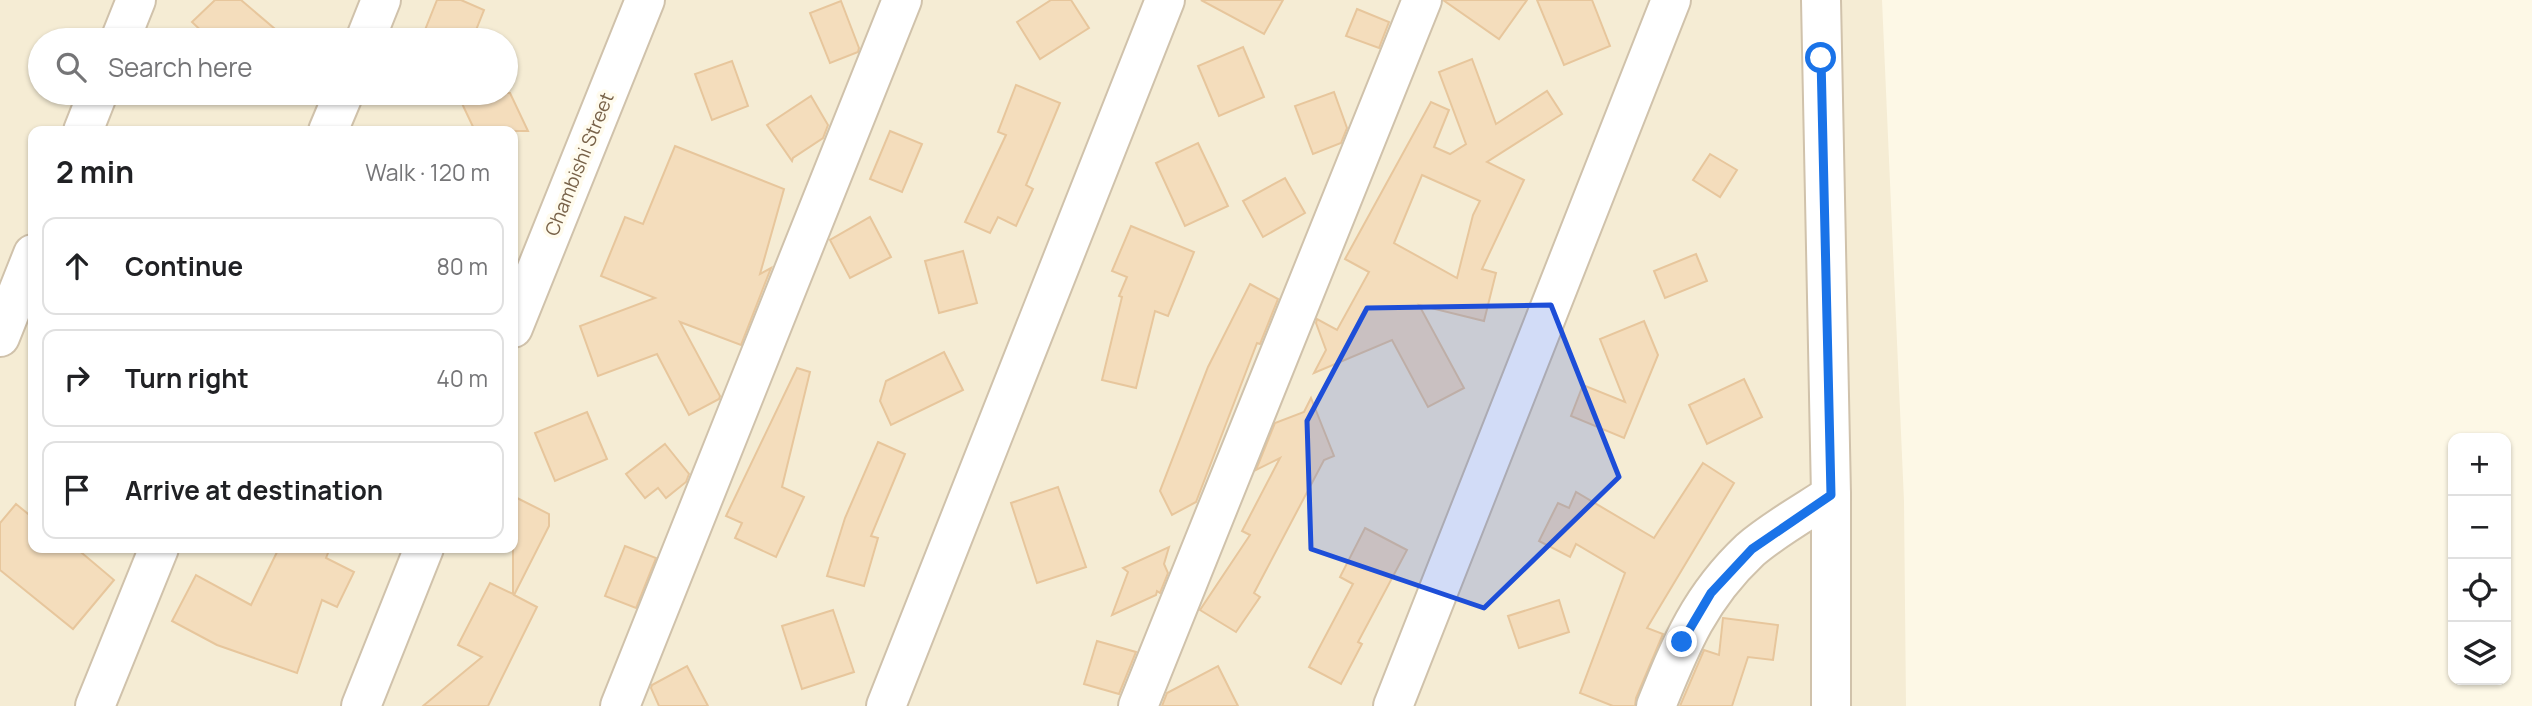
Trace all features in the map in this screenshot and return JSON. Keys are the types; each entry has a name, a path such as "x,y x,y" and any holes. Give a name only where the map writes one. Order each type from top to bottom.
{"street":[{"path":"125,28 136,0"},
{"path":"370,28 381,0"},
{"name":"Chambishi Street","path":"518,316 645,0"},
{"path":"620,706 902,0"},
{"path":"887,706 1165,0"},
{"path":"1138,706 1422,0"},
{"path":"1393,706 1671,0"},
{"path":"1821,0 1831,495 1831,706"},
{"path":"85,126 93,105"},
{"path":"330,126 339,105"},
{"path":"0,337 28,267"},
{"path":"1656,706 1682,642 1711,593 1752,549 1831,495"},
{"path":"94,706 157,553"},
{"path":"361,706 422,553"}],"highlighted area":[{"path":"1551,305 1619,477 1484,608 1311,549 1307,421 1367,308"}],"shaded area":[{"path":"0,0 1882,0 1904,501 1906,706 0,706"}],"building":[{"path":"215,0 241,0 274,28 198,28 192,22"},
{"path":"437,0 461,0 484,10 477,28 426,28"},
{"path":"1051,0 1071,0 1089,28 1040,59 1017,22"},
{"path":"1201,0 1283,0 1264,34"},
{"path":"1443,0 1527,0 1499,39"},
{"path":"1537,0 1592,0 1610,46 1564,65"},
{"path":"841,1 859,48 858,52 830,63 810,13"},
{"path":"1357,9 1389,22 1379,48 1346,36"},
{"path":"1243,47 1264,97 1219,116 1198,66"},
{"path":"1472,59 1496,124 1547,91 1562,114 1487,162 1524,180 1482,269 1496,273 1484,321 1419,305 1464,388 1428,407 1392,340 1314,373 1326,350 1317,319 1337,330 1369,272 1345,259 1431,102 1449,110 1434,147 1450,154 1466,144 1439,72","holes":["1422,175 1480,201 1473,215 1457,278 1394,243"]},
{"path":"732,61 748,106 712,120 695,74"},
{"path":"1016,85 1060,103 1026,185 1033,189 1016,226 998,217 990,233 965,222 1006,135 998,132"},
{"path":"1334,92 1347,128 1341,143 1313,154 1295,106"},
{"path":"811,96 828,125 823,138 792,161 767,125"},
{"path":"463,105 516,105 528,131 518,131 518,126 473,126"},
{"path":"890,131 922,144 902,192 870,179"},
{"path":"1198,143 1228,206 1185,226 1156,163"},
{"path":"675,146 784,189 760,274 771,268 741,345 680,322 720,396 689,415 657,354 598,376 580,326 655,298 601,276 625,217 643,224"},
{"path":"1710,154 1737,170 1720,197 1693,180"},
{"path":"1285,178 1305,213 1263,237 1243,201"},
{"path":"870,217 891,257 850,278 830,240"},
{"path":"1131,226 1194,252 1168,316 1155,311 1136,388 1102,380 1122,297 1119,296 1127,277 1112,271"},
{"path":"963,251 977,303 939,313 925,261"},
{"path":"1696,254 1707,281 1665,298 1654,271"},
{"path":"1250,284 1278,299 1260,344 1257,343 1196,502 1172,515 1160,491 1208,367"},
{"path":"1644,321 1658,355 1624,438 1571,416 1583,385 1625,402 1600,339"},
{"path":"944,352 963,390 891,425 880,401 886,381"},
{"path":"797,368 810,372 782,487 804,497 776,557 735,538 742,523 726,516"},
{"path":"1744,379 1762,417 1707,444 1689,405"},
{"path":"1311,398 1334,456 1324,460 1254,593 1260,597 1236,632 1200,610 1250,535 1242,531 1280,458 1256,470 1275,423 1304,412"},
{"path":"587,412 607,459 555,481 535,433"},
{"path":"878,442 905,454 871,536 878,538 864,586 827,576 845,518"},
{"path":"665,444 689,474 686,482 666,498 658,488 645,498 626,474"},
{"path":"1703,463 1734,483 1647,628 1663,634 1635,706 1613,706 1580,693 1625,573 1576,544 1570,557 1539,541 1558,503 1569,508 1576,492 1654,538"},
{"path":"1058,487 1086,567 1037,583 1011,503"},
{"path":"518,498 549,514 549,526 514,595 537,607 488,706 423,706 482,657 458,645 490,583 513,594 513,553 518,553"},
{"path":"16,504 28,514 28,553 82,553 114,580 73,629 0,570 0,523"},
{"path":"1365,528 1407,550 1358,642 1362,644 1341,684 1309,667 1353,584 1340,577"},
{"path":"625,546 656,558 636,608 605,596"},
{"path":"1169,547 1164,564 1168,573 1160,593 1157,591 1156,595 1112,615 1128,572 1123,568"},
{"path":"277,553 328,553 326,558 354,572 337,607 322,600 297,673 217,645 172,621 196,575 251,605"},
{"path":"1559,600 1569,632 1519,648 1508,616"},
{"path":"833,610 854,672 802,689 782,626"},
{"path":"1723,618 1778,625 1773,660 1748,657 1732,706 1680,706 1704,650 1719,655"},
{"path":"1097,641 1136,652 1119,694 1084,684"},
{"path":"687,666 708,706 659,706 652,685"},
{"path":"1218,666 1238,706 1162,706 1167,693"}],"route":[{"path":"1682,642 1711,593 1752,549 1831,495 1821,58"}]}
